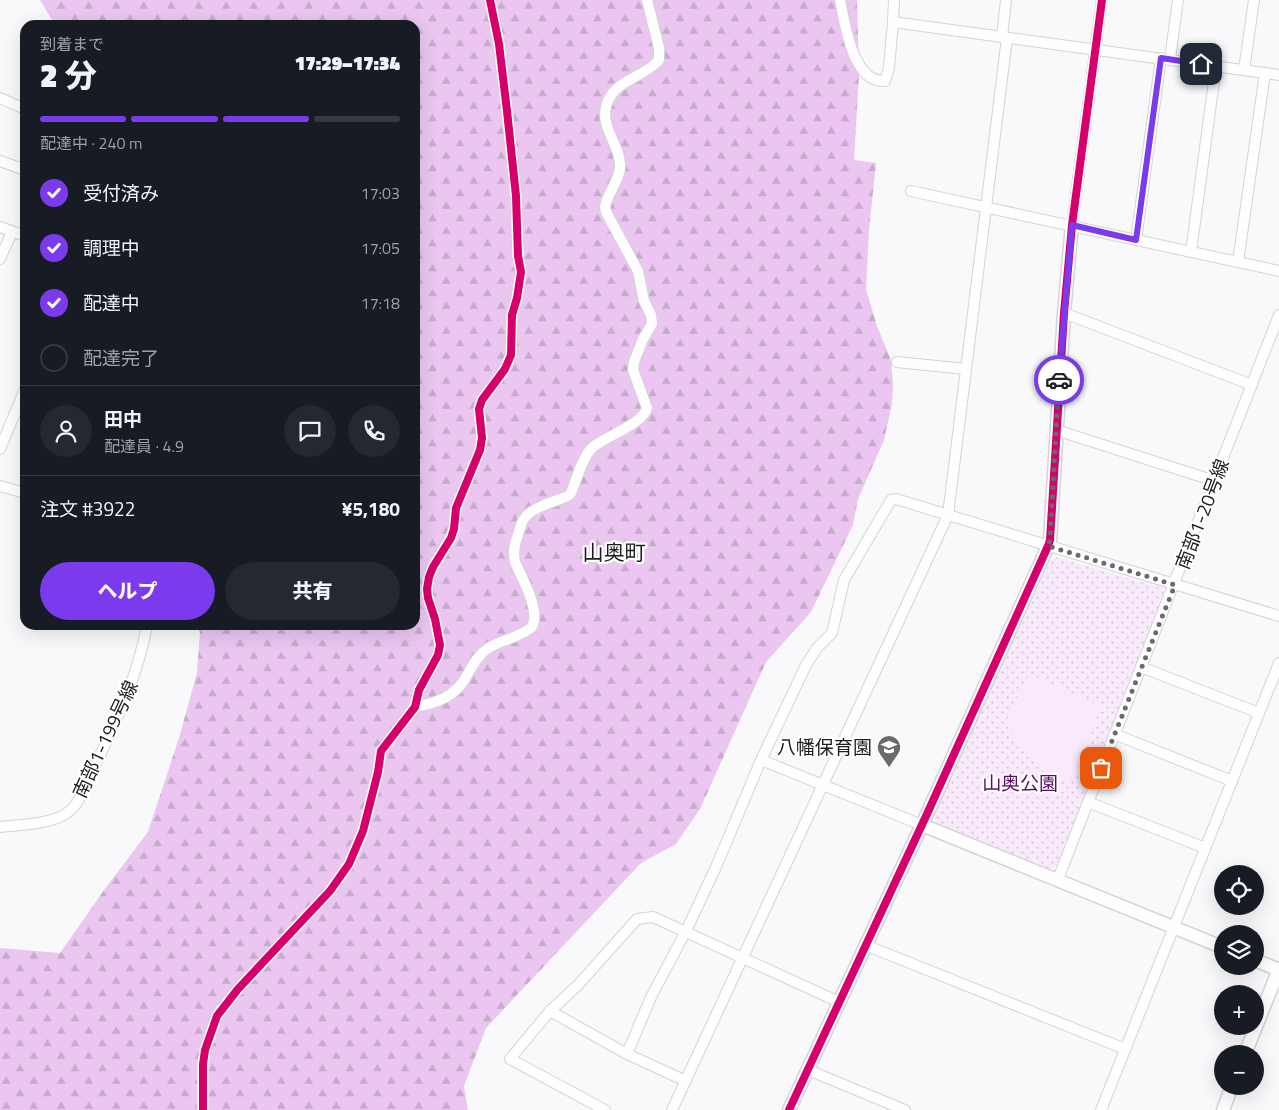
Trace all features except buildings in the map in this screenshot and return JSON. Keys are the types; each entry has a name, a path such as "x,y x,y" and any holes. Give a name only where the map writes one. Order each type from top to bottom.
{"street":[{"path":"203,1110 203,1064 205,1050 217,1016 238,989 330,890 349,864 363,831 378,772 381,751 415,707 419,690 438,655 440,645 428,598 429,577 451,538 456,508 480,450 482,438 479,409 482,400 505,369 512,355 512,315 521,272 518,256 516,196 507,111 499,44 490,0"},
{"path":"415,707 448,697 462,684 479,656 488,649 532,628 535,622 532,603 515,562 514,555 515,542 524,520 529,514 538,509 568,496 586,457 594,446 646,412 647,408 633,370 634,362 643,339 652,324 651,315 644,301 638,271 606,212 605,207 620,168 605,121 605,110 610,96 622,86 654,66 659,60 659,48 647,0"},
{"path":"840,0 856,60 865,75 877,82 886,81 890,68 894,0"},
{"path":"672,1110 948,515 1005,38 1006,0"},
{"path":"790,1110 922,825 1050,540 1064,313 1072,225 1102,0"},
{"path":"1136,240 1166,59 1178,0"},
{"path":"1244,70 1254,0"},
{"path":"893,22 1279,75"},
{"path":"1191,252 1216,66"},
{"path":"1238,262 1265,73"},
{"path":"0,98 20,106"},
{"path":"0,161 20,168"},
{"path":"911,191 1279,271"},
{"path":"0,227 20,234"},
{"path":"0,259 12,232"},
{"path":"1064,313 1252,385"},
{"name":"南部1-20号線","path":"1058,879 1114,734 1175,585 1279,315"},
{"path":"897,362 966,369"},
{"path":"0,449 20,401"},
{"path":"1056,430 1215,481"},
{"path":"0,486 20,492"},
{"path":"627,1054 651,997 686,931 716,867 761,760 806,665 817,648 832,633 844,580 891,500 896,499 1279,616"},
{"name":"南部1-199号線","path":"0,827 58,819 68,813 76,803 126,699 139,661 146,630"},
{"path":"1101,1110 1279,663"},
{"path":"1141,667 1259,713"},
{"path":"1114,734 1232,781"},
{"path":"761,760 1214,944"},
{"path":"1088,802 1205,848"},
{"path":"605,1110 510,1059 550,1012 578,985 638,919 653,917 839,1002"},
{"path":"865,945 1125,1049"},
{"path":"1249,1045 1279,969 1264,963"},
{"path":"550,1012 627,1054 686,1081"},
{"path":"808,1070 905,1110"},
{"path":"1223,1110 1229,1095"}],"green space":[{"path":"40,0 857,0 859,75 854,160 876,163 869,230 866,289 877,326 891,360 892,403 884,440 858,499 853,525 811,612 766,662 700,809 676,844 641,863 486,1028 464,1086 468,1110 0,1110 0,948 60,953 148,832 179,738 197,673 199,630 420,630 420,20 52,20"},
{"name":"山奥公園","path":"1056,557 1162,588 1164,594 1057,866 1050,869 935,822 933,816 1051,559"},
{"path":"1029,674 1101,706 1072,781 1051,771 1033,758 1006,723"}],"cycle path":[{"path":"203,1110 203,1064 205,1050 217,1016 238,989 330,891 349,864 363,831 378,772 381,751 415,707 419,690 438,655 440,645 435,619 428,598 429,577 451,538 456,508 480,450 482,438 479,409 482,400 505,369 511,355 512,315 521,272 518,256 516,196 507,111 499,44 490,0"},
{"path":"789,1110 927,814 1050,540 1064,313 1072,225 1102,0"}],"way so far":[{"path":"1059,380 1050,540 1048,546 1175,585 1101,768"}],"place":[{"name":"八幡保育園","path":"889,768"}],"district":[{"name":"山奥町","path":"614,553"}],"route":[{"path":"1059,380 1072,225 1136,240 1161,58 1201,64"}]}
